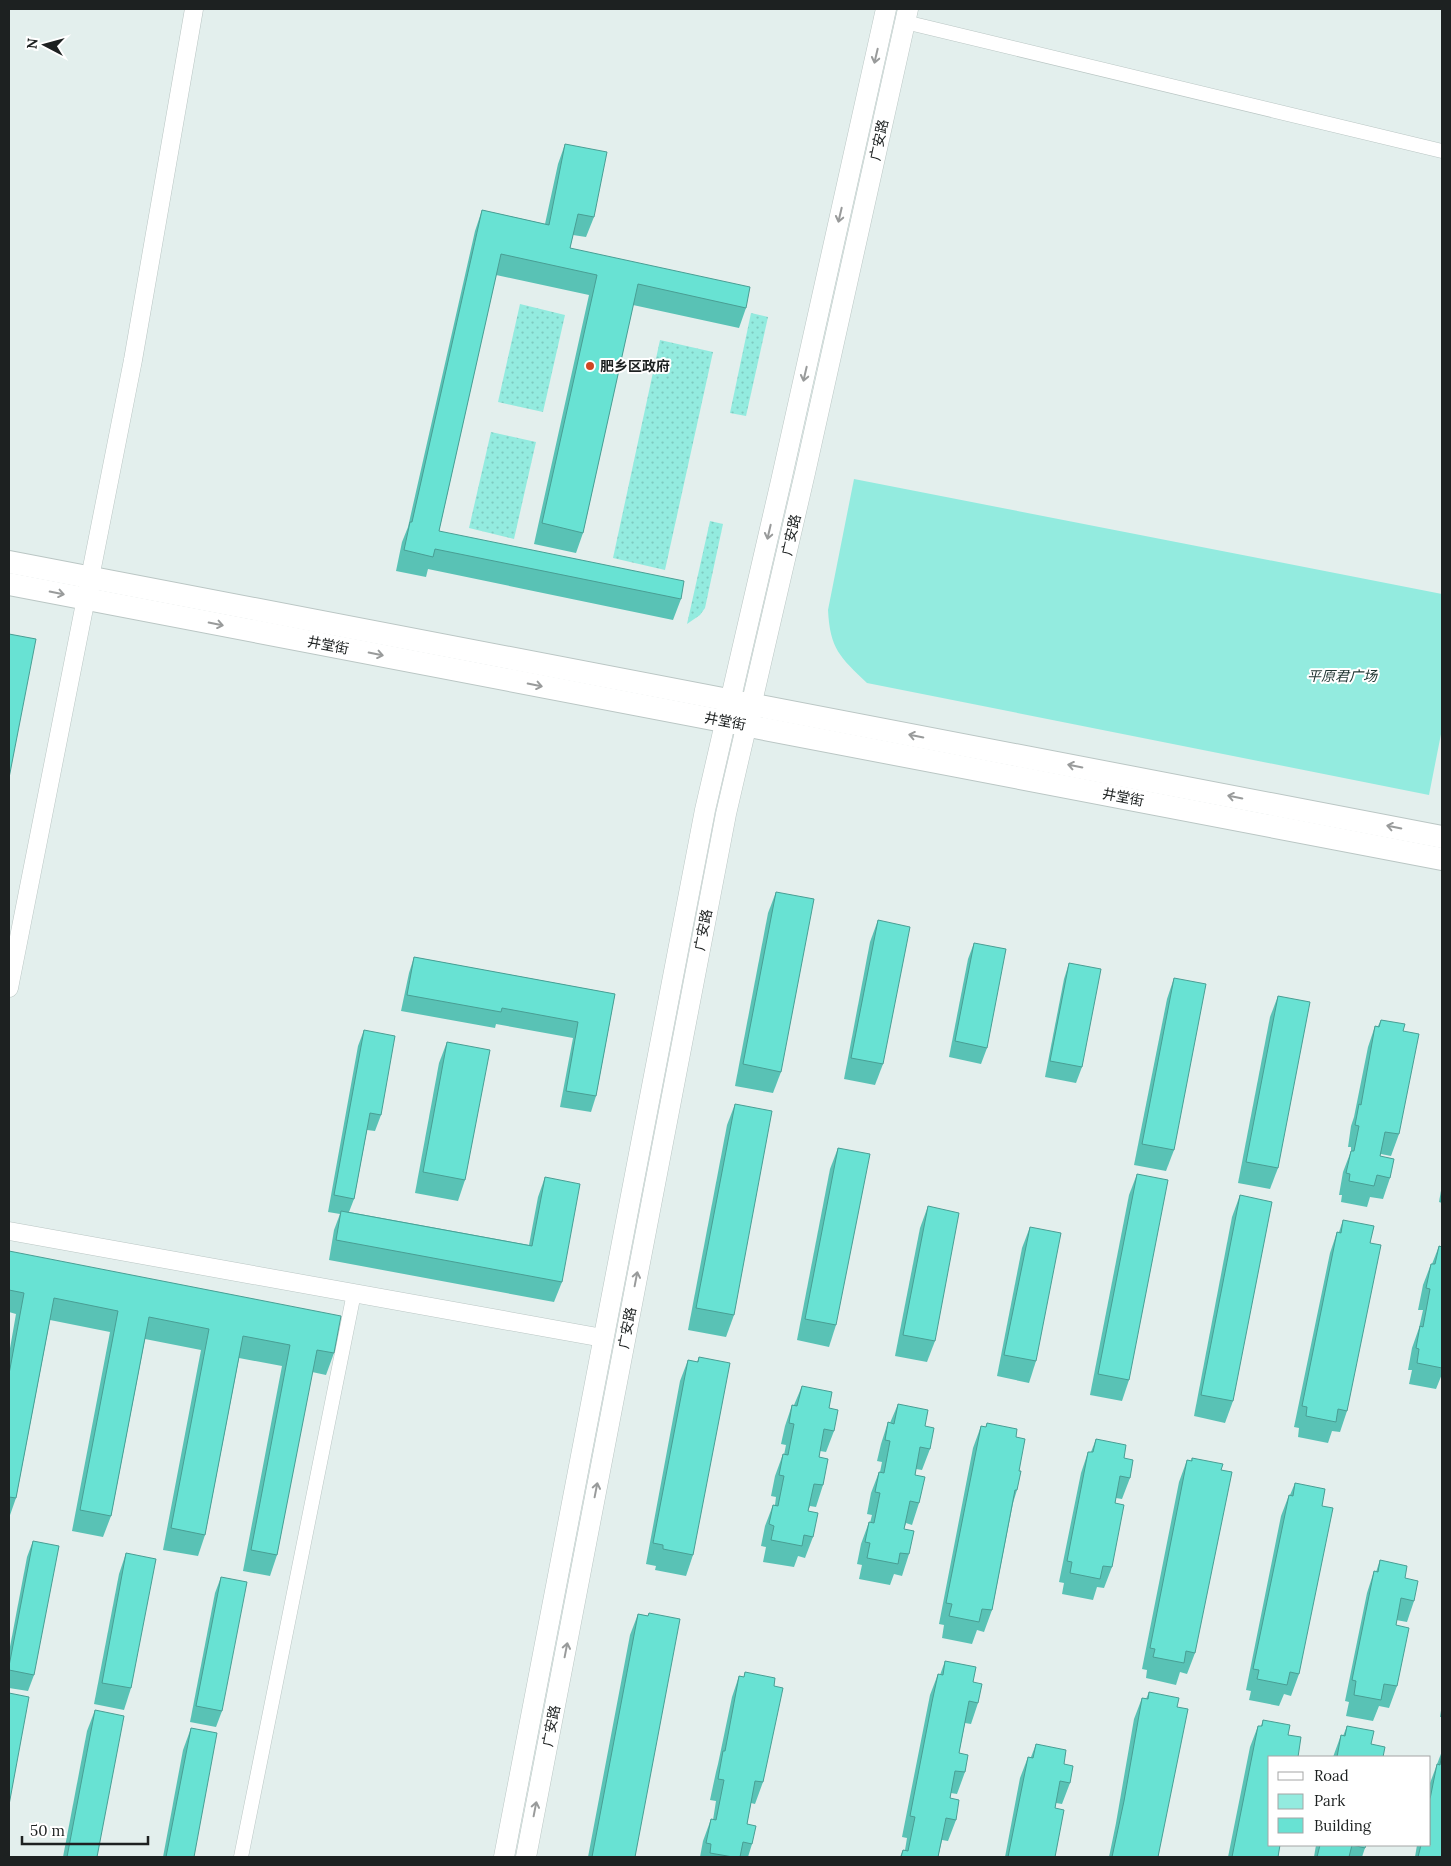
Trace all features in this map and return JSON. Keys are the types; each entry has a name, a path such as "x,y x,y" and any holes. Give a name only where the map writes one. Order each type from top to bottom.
{"main road":[{"name":"广安路","path":"526,1857 726,814 738,713 781,481 886,9"},
{"name":"广安路","path":"504,1857 705,810 738,713 810,454 907,16"},
{"name":"井堂街","path":"9,562 88,588 738,713 1441,845"},
{"name":"井堂街","path":"9,584 88,588"}],"street":[{"path":"9,988 133,360 194,9"},
{"path":"907,16 1442,151"},
{"path":"9,1231 603,1338"},
{"path":"241,1857 354,1293"}],"green space":[{"path":"520,304 565,315 543,412 498,402"},
{"path":"751,313 768,317 746,416 730,413"},
{"path":"660,340 713,352 665,570 613,558"},
{"path":"491,432 536,442 514,539 469,528"},
{"name":"平原君广场","path":"854,479 1442,594 1442,729 1429,795 867,683 843,659 838,651 831,634 828,610"},
{"path":"710,521 723,524 705,608 700,615 687,624"}],"building":[{"path":"565,144 607,152 594,217 578,214 570,248 750,287 746,308 638,284 583,533 542,523 597,275 501,254 439,531 684,581 681,599 435,549 433,557 404,550 410,522 412,522 482,210 549,225"},
{"path":"9,634 36,639 9,778"},
{"path":"776,892 814,899 781,1072 743,1064"},
{"path":"878,920 910,927 883,1064 851,1058"},
{"path":"974,943 1006,949 987,1048 955,1041"},
{"path":"414,957 615,994 596,1096 566,1091 578,1022 502,1008 501,1012 407,995"},
{"path":"1069,963 1101,969 1082,1067 1050,1061"},
{"path":"1174,978 1206,984 1174,1150 1142,1144"},
{"path":"1278,996 1310,1002 1278,1168 1246,1162"},
{"path":"1381,1020 1405,1024 1403,1031 1419,1034 1399,1134 1385,1132 1380,1156 1394,1159 1390,1178 1377,1175 1374,1186 1349,1181 1350,1174 1346,1173 1351,1151 1354,1151 1359,1126 1355,1125 1359,1104 1361,1105 1375,1026 1379,1027"},
{"path":"364,1030 395,1036 381,1115 370,1113 354,1199 334,1195"},
{"path":"447,1042 490,1050 465,1180 423,1172"},
{"path":"735,1104 772,1111 734,1315 696,1308"},
{"path":"838,1148 870,1154 836,1325 805,1319"},
{"path":"1137,1174 1168,1180 1129,1380 1098,1374"},
{"path":"545,1177 580,1184 562,1282 336,1240 341,1211 532,1246"},
{"path":"1240,1195 1272,1202 1233,1401 1201,1395"},
{"path":"928,1206 959,1213 935,1341 903,1335"},
{"path":"1343,1220 1374,1226 1370,1243 1381,1245 1347,1411 1338,1409 1336,1422 1306,1416 1307,1407 1302,1406 1337,1232 1341,1233"},
{"path":"1030,1227 1061,1233 1036,1361 1004,1355"},
{"path":"1439,1246 1442,1247 1442,1368 1417,1363 1419,1349 1416,1348 1420,1326 1423,1327 1430,1289 1426,1288 1431,1264 1435,1264"},
{"path":"9,1251 341,1316 334,1353 317,1350 277,1555 251,1550 290,1345 243,1336 205,1535 171,1528 209,1329 149,1317 111,1516 80,1510 118,1311 54,1298 16,1498 9,1497 9,1374 24,1293 9,1290"},
{"path":"699,1357 730,1363 693,1555 663,1549 663,1545 653,1543 688,1360 698,1362"},
{"path":"802,1386 832,1392 829,1408 838,1410 834,1431 824,1429 819,1457 828,1459 823,1485 814,1484 808,1511 818,1513 813,1537 804,1535 802,1546 771,1540 774,1526 769,1524 773,1505 778,1506 784,1476 779,1475 783,1454 788,1455 794,1424 789,1423 792,1405 797,1406"},
{"path":"898,1404 928,1410 925,1426 934,1428 930,1449 920,1447 915,1475 925,1477 919,1503 910,1501 904,1529 914,1531 909,1554 900,1553 898,1564 867,1558 870,1543 865,1542 869,1522 874,1523 880,1493 875,1492 879,1472 884,1473 890,1441 885,1440 888,1422 894,1424"},
{"path":"987,1423 1017,1429 1016,1437 1025,1439 1019,1471 1021,1471 1017,1490 1015,1490 992,1610 982,1609 979,1622 949,1616 952,1604 946,1603 981,1426 986,1427"},
{"path":"1096,1439 1126,1445 1124,1458 1133,1460 1130,1478 1120,1476 1115,1503 1124,1505 1112,1567 1103,1566 1100,1579 1070,1573 1072,1562 1067,1561 1088,1452 1093,1452"},
{"path":"1192,1458 1223,1464 1221,1470 1232,1472 1195,1653 1186,1651 1184,1663 1153,1657 1155,1649 1150,1648 1187,1460 1192,1461"},
{"path":"1295,1483 1325,1489 1322,1506 1333,1508 1299,1674 1290,1672 1287,1685 1257,1679 1259,1670 1253,1669 1289,1495 1293,1496"},
{"path":"33,1541 59,1546 34,1675 9,1670"},
{"path":"126,1553 156,1559 131,1688 102,1683"},
{"path":"1380,1560 1407,1566 1405,1578 1418,1581 1414,1601 1401,1598 1396,1625 1409,1628 1397,1686 1384,1684 1381,1700 1354,1695 1356,1681 1352,1680 1374,1571 1378,1572"},
{"path":"221,1577 247,1582 222,1711 196,1706"},
{"path":"649,1613 680,1619 635,1857 592,1857 638,1614 648,1616"},
{"path":"945,1661 976,1667 973,1682 982,1684 978,1703 969,1701 959,1753 968,1755 965,1772 955,1771 950,1798 959,1800 956,1820 946,1818 938,1857 901,1857 903,1850 908,1851 915,1817 910,1816 932,1702 938,1674 943,1675"},
{"path":"745,1672 775,1678 774,1686 783,1688 763,1782 755,1781 747,1824 756,1826 752,1844 743,1842 740,1857 733,1857 710,1853 711,1844 706,1843 711,1819 716,1820 724,1780 718,1779 739,1676 744,1677"},
{"path":"1149,1692 1179,1698 1177,1707 1188,1709 1158,1857 1112,1857 1142,1698 1148,1699"},
{"path":"9,1693 29,1697 9,1805"},
{"path":"95,1710 124,1716 97,1857 67,1857"},
{"path":"1263,1720 1290,1725 1288,1735 1301,1737 1298,1756 1268,1756 1268,1846 1280,1846 1278,1857 1232,1857 1258,1726 1262,1726"},
{"path":"1347,1726 1374,1731 1371,1744 1385,1747 1383,1756 1337,1756 1341,1735 1345,1736"},
{"path":"191,1728 217,1733 194,1857 166,1857"},
{"path":"1036,1744 1066,1750 1064,1764 1073,1766 1070,1783 1060,1781 1055,1808 1064,1810 1055,1857 1008,1857 1028,1757 1033,1758"},
{"path":"1442,1753 1442,1857 1418,1857 1421,1846 1431,1846 1431,1794 1437,1764 1440,1765"},
{"path":"1320,1846 1352,1846 1349,1857 1317,1857"}],"place":[{"name":"肥乡区政府","path":"590,366"}]}
